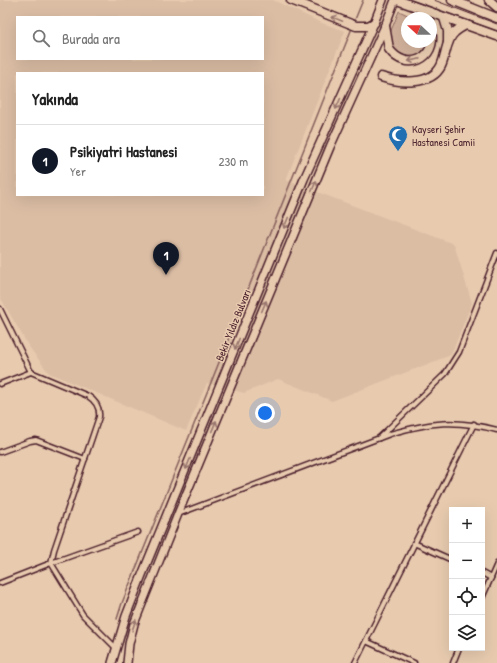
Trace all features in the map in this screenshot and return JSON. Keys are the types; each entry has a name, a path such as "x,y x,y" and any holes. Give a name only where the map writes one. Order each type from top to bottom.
{"highway":[{"path":"291,0 356,26 368,26 374,23"},
{"path":"396,0 497,36"},
{"path":"452,0 497,18"},
{"path":"489,0 497,7"},
{"path":"416,7 420,12"},
{"path":"444,18 448,31 448,43"},
{"path":"381,77 406,81 429,78 437,72 441,66 448,43 454,33 466,25"},
{"path":"385,26 389,49 400,59 410,62 420,59 431,48"}],"main road":[{"name":"Bekir Yıldız Bulvarı","path":"112,663 126,616 142,575 304,179 383,0"},
{"name":"Bekir Yıldız Bulvarı","path":"127,663 129,644 134,624 178,514 327,154 396,0"}],"street":[{"path":"377,439 445,374 453,363 459,352 497,253"},
{"path":"1,311 31,372 88,396 97,405 99,417 54,550 51,563 83,615 116,648"},
{"path":"0,384 31,372"},
{"path":"178,514 404,430 431,424 454,422 474,424 497,431"},
{"path":"354,663 474,424"},
{"path":"0,452 36,440 85,458"},
{"path":"0,583 138,532"},
{"path":"414,543 449,559"},
{"path":"485,591 497,564"},
{"path":"485,575 491,578"},
{"path":"366,641 414,663"},
{"path":"453,663 458,651"}],"shaded area":[{"path":"0,0 273,0 322,23 345,31 286,180 454,244 472,303 451,355 332,401 278,379 244,393 207,383 186,431 49,373 29,347 0,297"},
{"path":"399,11 401,12 401,48 424,48 421,53 413,56 398,53 393,50 390,33"}],"waterway":[{"path":"354,22 363,0"},
{"path":"117,619 122,603 352,28"}],"tram line":[{"path":"410,0 497,31"},
{"path":"434,0 497,24"}],"place":[{"name":"Kayseri Şehir Hastanesi Camii","path":"398,152"},
{"name":"Psikiyatri Hastanesi","path":"166,275"}]}
